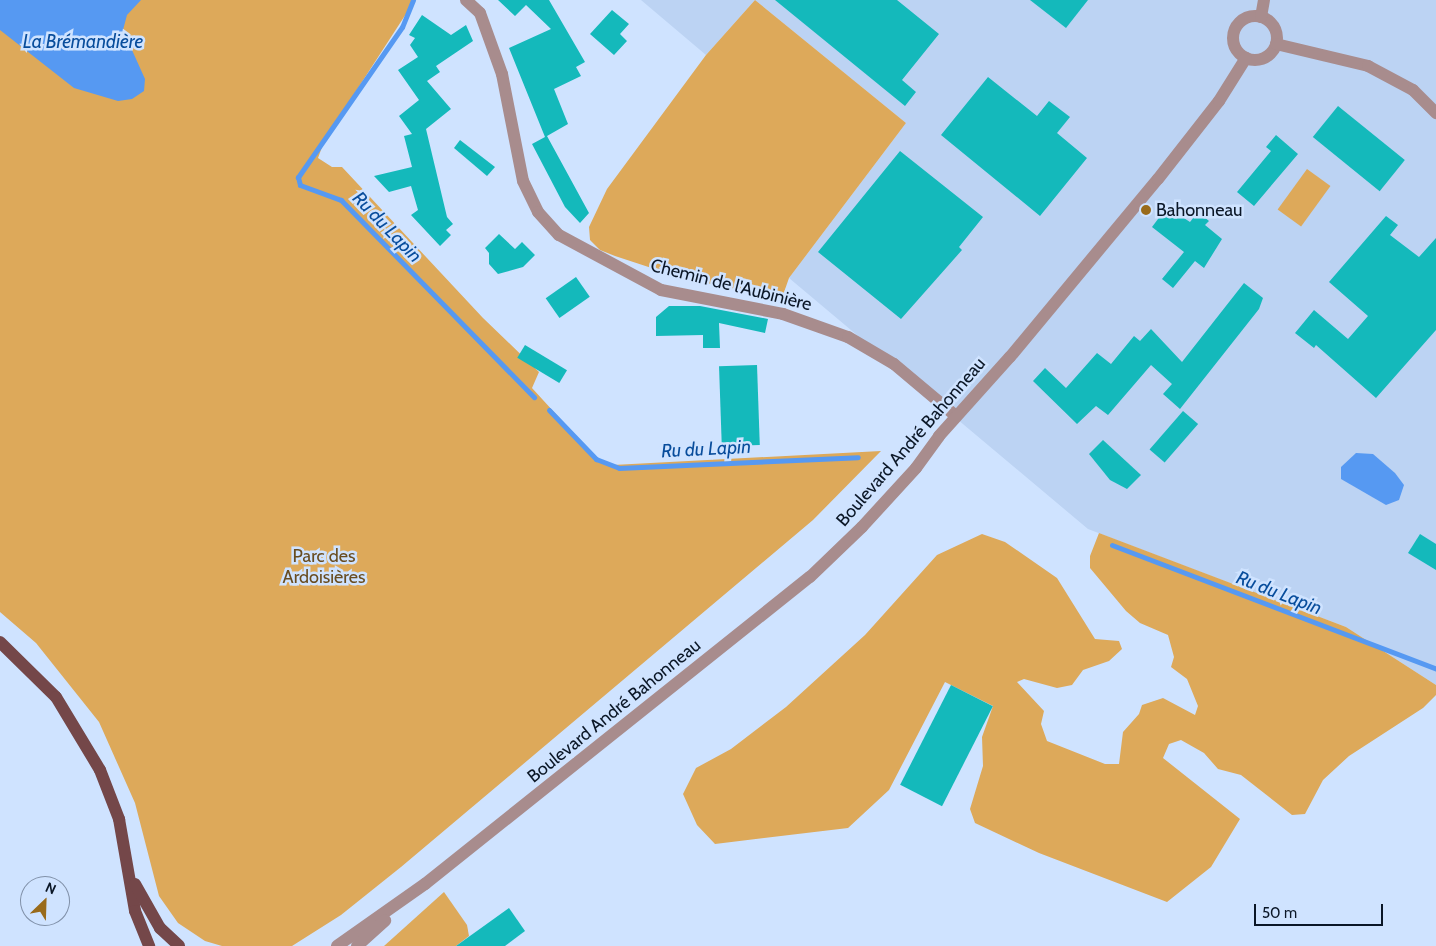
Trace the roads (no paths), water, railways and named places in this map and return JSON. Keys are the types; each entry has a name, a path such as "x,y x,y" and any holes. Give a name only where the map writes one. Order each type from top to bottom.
{"main road":[{"path":"0,642 56,697 90,750 119,819 135,911 149,946"},
{"path":"128,871 160,928 179,946"}],"street":[{"name":"Chemin de l'Aubinière","path":"466,0 480,13 501,70 523,181 538,212 559,235 662,290 783,314 848,337 894,364 956,416"},
{"path":"1261,17 1264,0"},
{"path":"1261,17 1274,27 1276,44 1266,57 1246,58 1236,49 1234,32 1244,19 1261,17"},
{"path":"1276,44 1368,66 1413,90 1436,113"},
{"name":"Boulevard André Bahonneau","path":"337,946 425,884 810,577 901,486 956,416 1158,179 1223,95 1246,58"},
{"name":"Boulevard André Bahonneau","path":"357,946 425,884"}],"water":[{"name":"La Brémandière","path":"0,0 141,0 127,15 123,30 145,79 144,91 132,99 118,101 74,88 0,30"},
{"path":"1356,453 1373,454 1395,473 1404,485 1399,500 1386,505 1341,479 1341,467"}],"waterway":[{"name":"Ru du Lapin","path":"413,0 402,27 298,177 300,185 341,200 534,397"},
{"name":"Ru du Lapin","path":"549,410 596,459 619,468 858,457"},
{"name":"Ru du Lapin","path":"1112,545 1436,669"}],"place":[{"name":"Bahonneau","path":"1146,210"}],"park label":[{"name":"Parc des Ardoisières","path":"324,567"}]}
